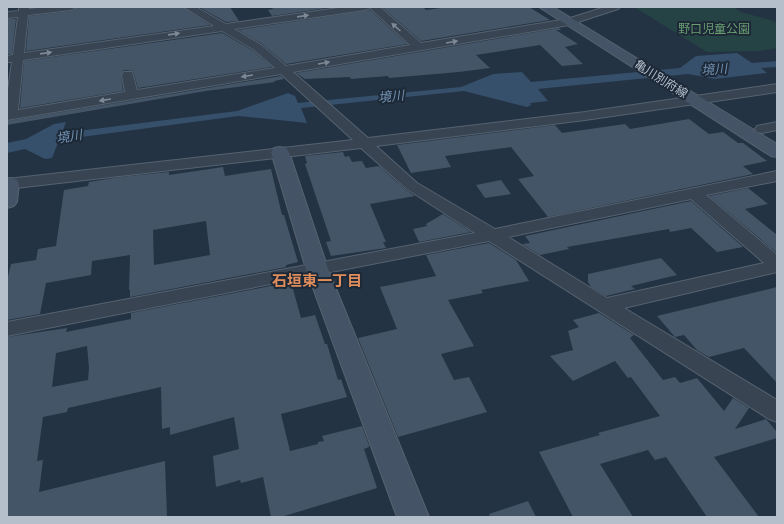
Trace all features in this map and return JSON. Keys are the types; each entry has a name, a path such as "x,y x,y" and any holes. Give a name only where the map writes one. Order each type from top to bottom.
{"main road":[{"name":"亀川別府線","path":"545,7 575,21 699,96 777,152"},
{"name":"亀川別府線","path":"560,7 575,21"},
{"name":"亀川別府線","path":"699,96 770,127 777,138"},
{"path":"280,152 318,269 412,517"}],"street":[{"path":"7,15 24,10 71,7"},
{"path":"189,7 257,47 285,70 412,186 777,412"},
{"path":"7,59 365,7"},
{"path":"374,7 419,47"},
{"path":"24,10 19,57 9,115 575,21 615,7"},
{"path":"128,75 132,95"},
{"path":"8,190 280,152 364,143 699,96 777,88"},
{"path":"7,329 493,235 777,176"},
{"path":"694,193 777,265"},
{"path":"605,305 777,265"}],"green space":[{"name":"野口児童公園","path":"634,7 733,7 741,12 774,21 777,24 777,48 759,51 707,52"}],"water":[{"name":"境川","path":"737,53 752,63 777,61 777,67 761,68 767,73 715,79 688,74 538,89 548,101 530,103 531,105 527,107 464,91 301,108 307,123 238,116 59,140 52,158 45,159 25,149 7,153 7,143 26,139 54,124 66,122 62,133 237,111 288,93 295,96 298,103 461,87 493,74 522,72 531,82 680,68 696,56"}],"building":[{"path":"77,7 183,7 210,25 26,51 29,16 71,11"},
{"path":"199,7 230,7 239,21 226,22"},
{"path":"271,7 334,7 272,16 268,10 273,9"},
{"path":"382,7 423,7 426,10 448,7 529,7 550,20 421,41"},
{"path":"370,10 407,44 286,64 262,44 238,30"},
{"path":"7,19 16,19 12,54 7,54"},
{"path":"559,28 561,30 556,30 578,44 565,47 583,64 562,66 540,45 476,55 490,68 459,72 389,78 388,76 351,79 350,77 305,79 296,73"},
{"path":"222,33 252,50 272,67 138,88 133,71 124,70 121,75 123,91 20,108 24,61"},
{"path":"281,76 284,79 274,81 275,82 206,91 7,125 7,121"},
{"path":"689,119 709,134 723,132 738,143 743,143 767,161 743,166 753,174 548,217 518,179 534,176 511,147 445,156 451,167 411,173 397,145 555,125 562,133 625,124 630,129"},
{"path":"343,152 345,157 349,156 352,162 362,161 366,168 379,166 415,196 370,204 386,242 383,242 386,248 331,256 326,242 331,241 305,164 307,163 305,156"},
{"path":"223,167 225,176 271,169 282,215 284,215 298,262 286,265 286,267 130,297 130,255 92,261 91,275 46,283 40,314 7,320 7,281 11,264 36,260 38,249 56,246 64,190 88,186 89,182 120,177 169,172 169,175","holes":["206,221 210,255 154,265 153,230"]},
{"path":"501,180 511,194 485,198 476,185"},
{"path":"748,188 768,204 745,209 777,235 777,253 709,196"},
{"path":"691,201 743,247 717,252 691,228 670,232 669,229 567,247 569,249 540,255 522,244 530,243 525,236"},
{"path":"443,214 471,232 419,242 413,229 427,226 426,224"},
{"path":"489,243 516,260 529,281 481,290 483,293 448,300 474,346 441,354 454,380 469,377 487,412 398,437 358,338 397,329 380,287 436,276 426,255"},
{"path":"661,258 677,275 631,286 635,289 606,296 591,287 588,282 588,274"},
{"path":"291,282 301,318 315,315 325,344 327,344 338,380 341,379 347,397 281,414 290,451 318,444 318,442 324,441 322,436 362,426 369,445 369,447 364,449 377,488 281,517 271,517 263,477 241,483 240,480 216,487 213,456 239,449 234,417 170,435 170,427 162,429 161,387 68,408 67,412 43,417 37,461 43,460 39,492 165,461 167,517 7,517 7,337 67,328 66,332 131,319 131,313","holes":["87,346 89,368 88,380 52,387 56,353"]},
{"path":"777,287 777,383 744,348 709,357 697,350 684,335 675,337 657,316"},
{"path":"599,313 634,335 630,338 663,380 675,377 680,383 697,378 724,411 733,398 749,408 735,429 766,419 777,432 777,438 714,457 759,517 707,517 666,457 655,460 648,450 600,464 633,517 573,517 539,452 600,435 598,433 660,416 631,377 628,378 615,361 573,381 550,356 573,350 568,331 579,327 573,320"},
{"path":"528,501 536,517 490,517 489,514"}],"district":[{"name":"石垣東一丁目","path":"317,281"}]}
